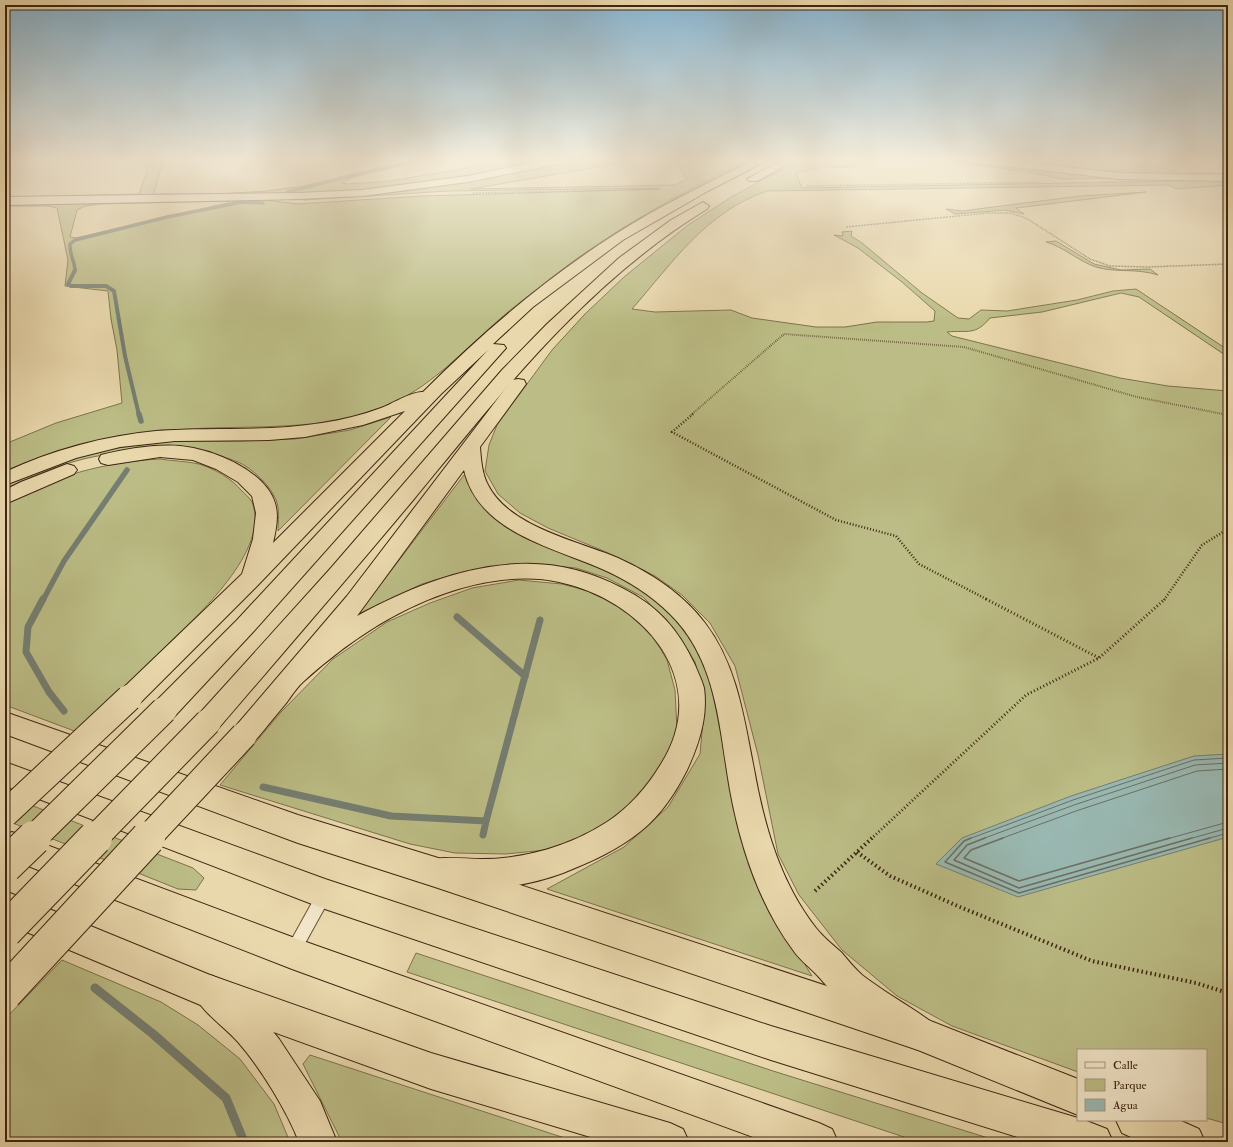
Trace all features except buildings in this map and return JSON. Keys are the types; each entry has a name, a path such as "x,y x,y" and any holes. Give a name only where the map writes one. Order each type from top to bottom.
{"highway":[{"path":"5,814 129,698 250,579 435,390 492,335 559,280 619,237 663,213"},
{"path":"5,866 164,710 256,615 500,346 552,297 602,255 664,213"},
{"path":"5,931 208,722 333,580 508,374 584,294 604,276 656,237 693,213"},
{"path":"5,993 244,735 297,673 359,597 584,294"},
{"path":"5,479 50,460 108,444 138,439 288,434 346,425 378,416 435,390"},
{"path":"471,446 471,464 481,492 495,508 517,524 613,565 640,580 667,598 684,614 698,631 715,659 727,696 745,795 756,843 775,892 802,936 850,986 918,1033"},
{"path":"5,498 54,475 80,466 121,456 159,452 189,453 214,461 239,473 256,487 265,503 266,519 262,546 250,579"},
{"path":"297,673 333,644 362,624 399,604 461,580 489,574 517,571 556,573 587,580 613,590 644,610 663,631 680,658 691,685 692,715 686,745 672,773 642,812 606,838 556,861 525,870 483,874 435,872"},
{"path":"5,723 298,829 435,872 918,1033 1077,1097"},
{"path":"5,774 325,894 771,1043 1094,1142"},
{"path":"5,843 42,859 292,953 819,1142"},
{"path":"5,908 210,992 431,1071 670,1142"},
{"path":"210,992 250,1030 267,1051 307,1114 318,1142"},
{"path":"1138,1121 1186,1142"}],"lane":[{"path":"292,953 325,894"}],"path":[{"path":"846,227 988,213 1010,213 1026,218 1090,259 1110,266 1148,267 1228,264"},
{"path":"1099,658 919,564 896,536 836,520 672,432 784,334 964,347 1137,397 1228,415"},
{"path":"815,891 1026,695 1099,658 1164,600 1202,545 1228,529"},
{"path":"857,852 890,876 1092,962 1196,983 1228,993"}],"green space":[{"path":"58,213 76,213 70,237 76,238 187,213 648,213 590,249 565,267 498,321 455,360 429,381 401,399 386,406 338,420 313,424 187,429 117,437 49,454 5,471 5,444 56,423 122,403 117,350 111,319 108,291 65,286 68,260"},
{"path":"707,213 725,213 708,225 692,240 632,309 655,312 731,310 752,318 816,327 845,327 877,322 934,321 935,311 902,282 858,248 834,235 843,236 842,232 852,231 851,236 862,243 922,293 958,318 969,319 981,310 1007,311 1077,300 1113,291 1136,289 1228,350 1228,357 1139,297 1121,293 1042,312 990,318 980,328 971,331 947,332 952,336 1120,378 1168,386 1228,391 1228,1124 1207,1118 1207,1049 1077,1049 1077,1072 952,1026 897,996 842,950 799,895 778,854 758,755 735,666 710,623 682,595 655,576 606,552 548,528 520,513 498,494 485,471 489,445 497,425 552,350 585,314 624,277 688,225"},
{"path":"952,213 973,213 955,214"},
{"path":"1056,241 1094,264 1121,270 1150,269 1158,275 1096,267 1053,244 1046,242"},
{"path":"391,417 278,531 277,504 274,495 265,483 249,468 238,462 202,453 157,451 93,457 49,470 5,489 5,484 60,461 110,449 167,441 295,439 350,430"},
{"path":"160,459 194,463 211,468 233,482 250,499 252,502 255,521 251,541 241,561 228,581 195,618 77,732 5,705 5,504 41,486 80,472 119,463"},
{"path":"464,475 479,496 626,579 679,617 713,679 727,753 737,824 761,893 812,976 547,889 624,847 668,807 700,754 705,700 695,662 675,630 643,597 607,578 576,568 544,565 507,565 466,571 422,584 358,614"},
{"path":"519,580 562,584 599,594 624,610 653,636 667,660 675,690 677,730 661,774 630,808 590,833 546,850 506,854 455,853 410,844 220,785 281,712 333,659 387,622 430,603 472,588"},
{"path":"5,795 193,868 204,878 196,890 178,889 5,820"},
{"path":"416,953 773,1071 1001,1142 919,1142 407,972"},
{"path":"62,960 161,1002 198,1025 240,1059 274,1104 290,1142 5,1142 5,1019"},
{"path":"310,1055 577,1142 342,1142 303,1064"}],"water":[{"path":"1228,754 1228,837 1018,897 936,864 962,838 1071,796 1194,756"}],"waterway":[{"path":"75,270 70,244 75,240 189,213"},
{"path":"75,270 68,284 71,286 106,286 114,291 125,356 139,415"},
{"path":"139,414 141,421"},
{"path":"43,600 64,561 127,470"},
{"path":"43,599 28,627 26,652 49,692 64,711"},
{"path":"457,617 525,676"},
{"path":"525,676 540,620"},
{"path":"486,821 525,676"},
{"path":"263,787 391,816 486,821"},
{"path":"483,835 486,821"},
{"path":"95,988 153,1034 226,1098 244,1142"}]}
